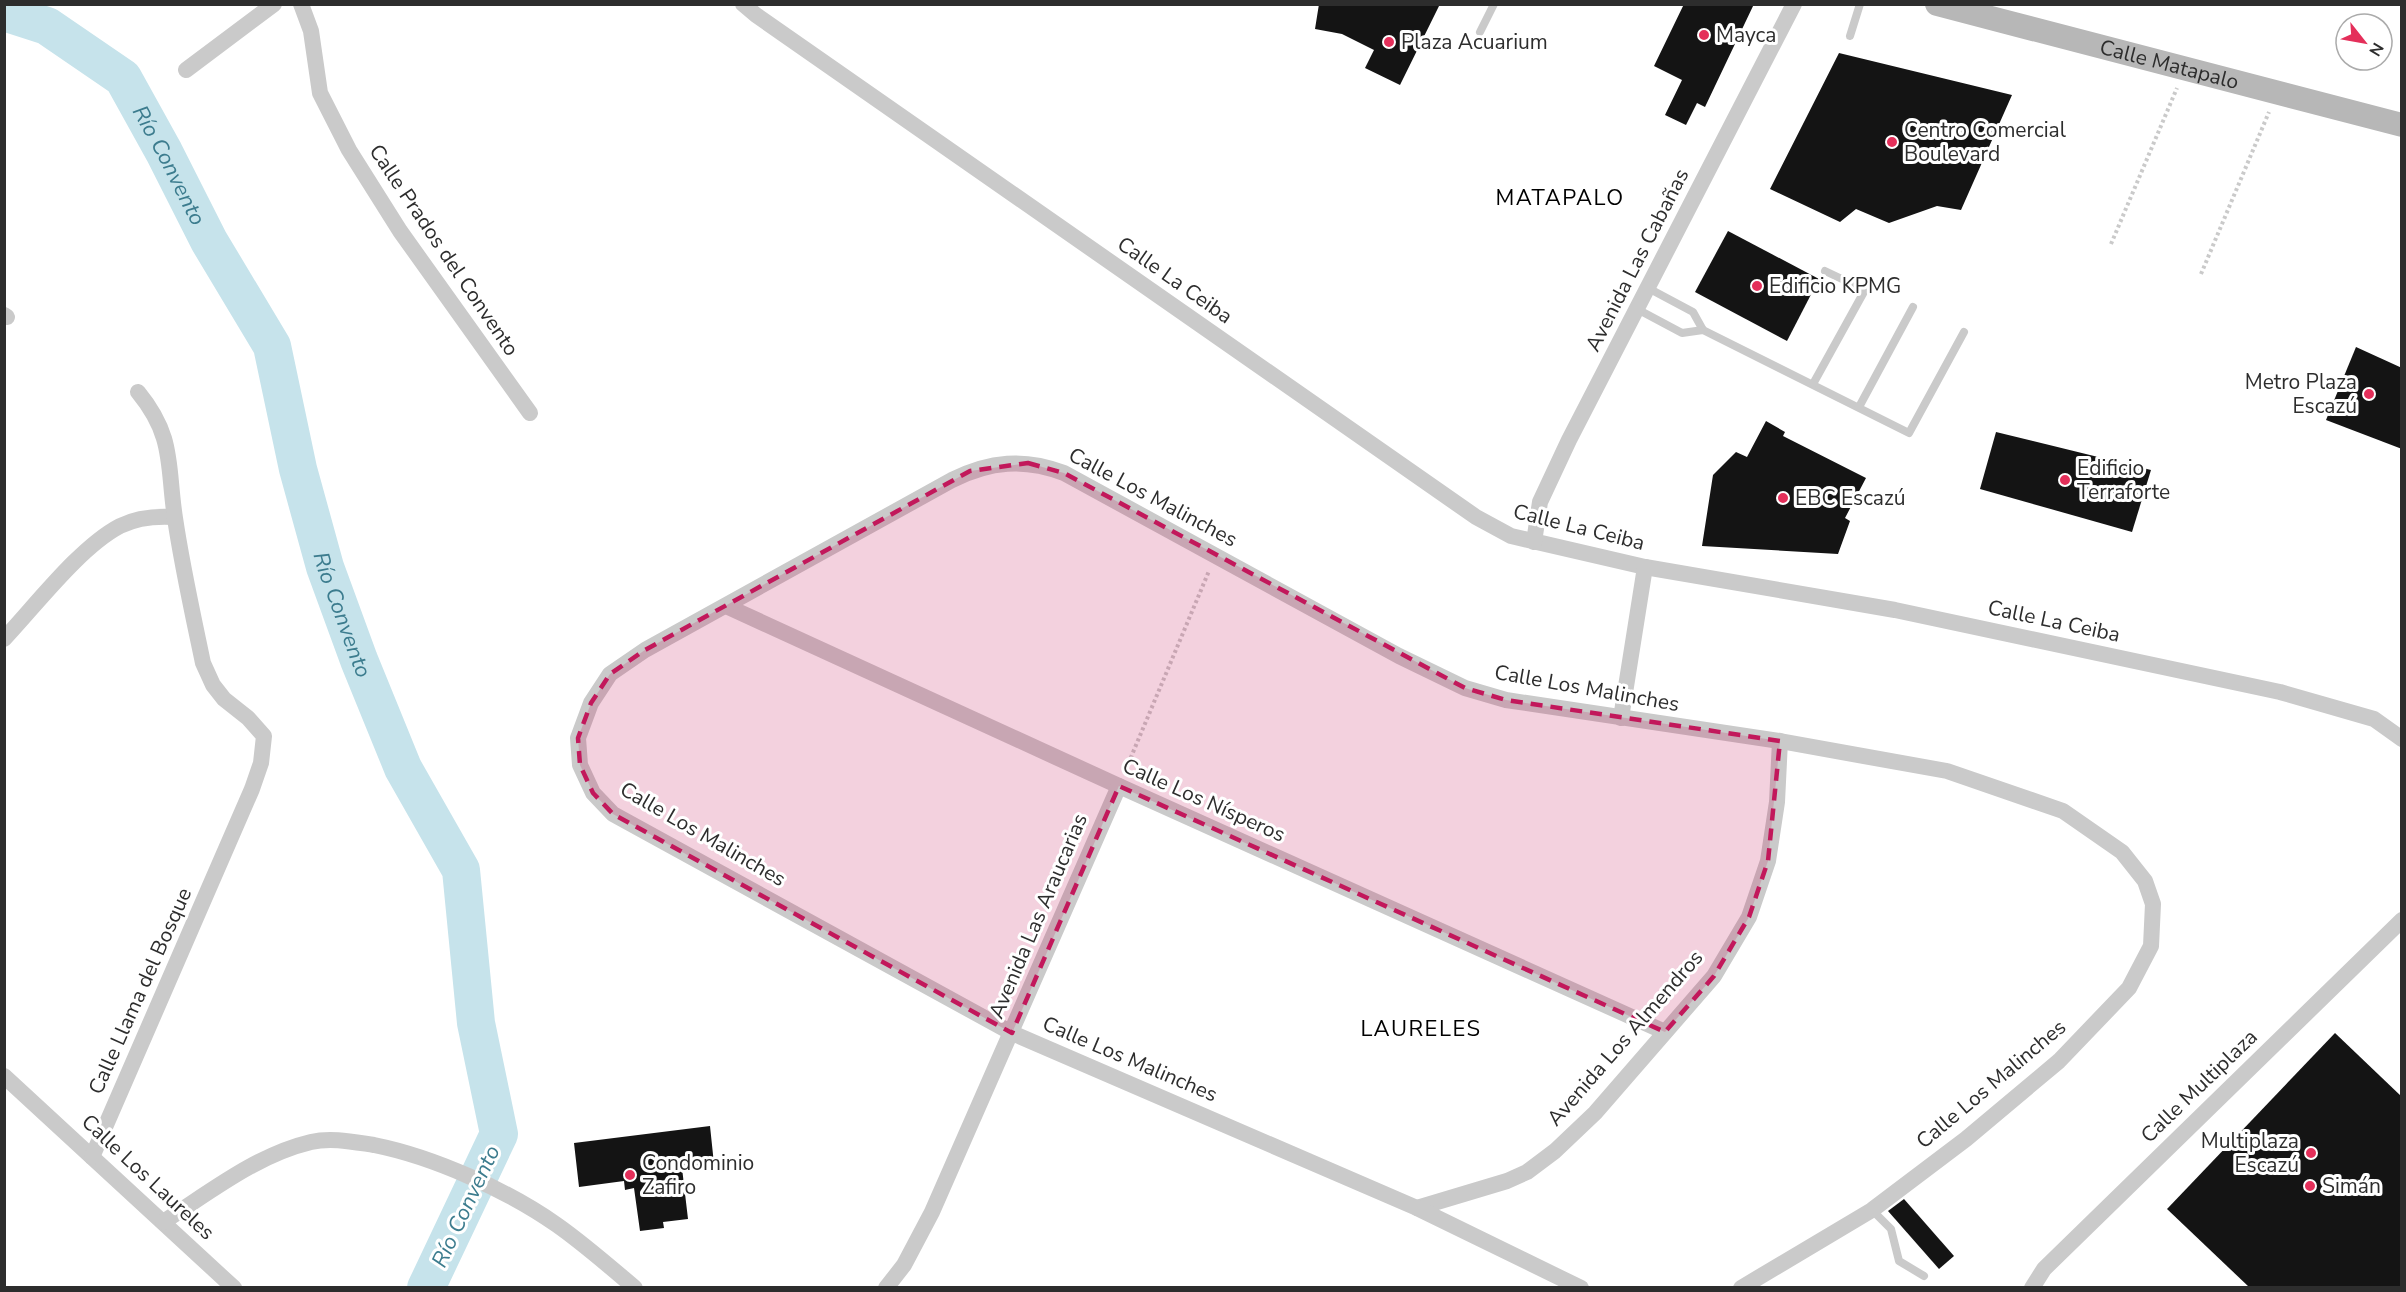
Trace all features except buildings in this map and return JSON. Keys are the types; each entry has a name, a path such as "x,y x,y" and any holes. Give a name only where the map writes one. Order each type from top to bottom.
{"street":[{"path":"186,70 274,4"},
{"name":"Calle Prados del Convento","path":"301,4 311,31 320,93 349,150 400,231 530,413"},
{"name":"Calle La Ceiba","path":"744,4 765,22 1476,517 1511,536 1645,567 1895,610 2280,692 2374,718 2402,739"},
{"name":"Avenida Las Cabañas","path":"1534,542 1540,502 1569,440 1794,4"},
{"name":"Calle Matapalo","path":"1937,4 2402,125"},
{"path":"4,639 93,544 122,525 157,516 174,517 170,462 163,432 154,411 138,392"},
{"name":"Calle Los Malinches","path":"1581,1287 1417,1209 1012,1033 613,814 593,793 580,765 578,738 591,703 610,674 645,650 952,480 988,465 1028,463 1064,473 1400,656 1465,688 1506,700 1780,741 1947,771 2062,811 2122,852 2145,880 2153,904 2151,946 2129,988 2059,1061 1966,1139 1872,1210 1741,1287"},
{"name":"Calle Llama del Bosque","path":"92,1157 229,843 261,763 264,736 248,718 224,699 213,685 203,663 174,517"},
{"path":"1621,718 1645,567"},
{"name":"Calle Los Nísperos","path":"726,606 1665,1032"},
{"name":"Avenida Los Almendros","path":"1417,1209 1527,1173 1595,1113 1714,976 1749,917 1768,861 1777,802 1780,741"},
{"name":"Avenida Las Araucarias","path":"886,1287 904,1264 932,1212 1119,786"},
{"name":"Calle Multiplaza","path":"2032,1287 2044,1269 2402,920"},
{"name":"Calle Los Laureles","path":"4,1076 234,1287"},
{"path":"163,1222 242,1171 277,1154 313,1142 331,1140 386,1148 427,1159 493,1189 555,1223 635,1287"}],"lane":[{"path":"1480,32 1494,4"},
{"path":"1850,36 1860,4"},
{"path":"1813,384 1865,290 1825,271"},
{"path":"1648,288 1693,312 1703,330"},
{"path":"1859,407 1912,307"},
{"path":"1637,309 1682,333 1703,330 1909,433 1964,333"},
{"path":"1872,1210 1891,1229 1899,1261 1924,1276"}],"path":[{"path":"2110,244 2184,69"},
{"path":"2201,274 2277,94"},
{"path":"1119,786 1215,555"}],"highlighted area":[{"path":"1028,463 1064,473 1465,688 1506,700 1780,741 1768,861 1749,917 1714,976 1665,1032 1119,786 1012,1033 613,814 593,793 580,765 578,738 591,703 610,674 645,650 970,471"}],"waterway":[{"name":"Río Convento","path":"4,12 47,26 123,78 209,241 272,346 298,469 325,567 359,660 403,768 461,870 476,1023 499,1134 426,1288"}],"place":[{"name":"Mayca","path":"1704,35"},
{"name":"Plaza Acuarium","path":"1389,42"},
{"name":"Centro Comercial Boulevard","path":"1892,142"},
{"name":"Edificio KPMG","path":"1757,286"},
{"name":"Metro Plaza Escazú","path":"2369,394"},
{"name":"Edificio Terraforte","path":"2065,480"},
{"name":"EBC Escazú","path":"1783,498"},
{"name":"Multiplaza Escazú","path":"2311,1153"},
{"name":"Condominio Zafiro","path":"630,1175"},
{"name":"Simán","path":"2310,1186"}],"district":[{"name":"MATAPALO","path":"1560,197"},
{"name":"LAURELES","path":"1421,1028"}]}
